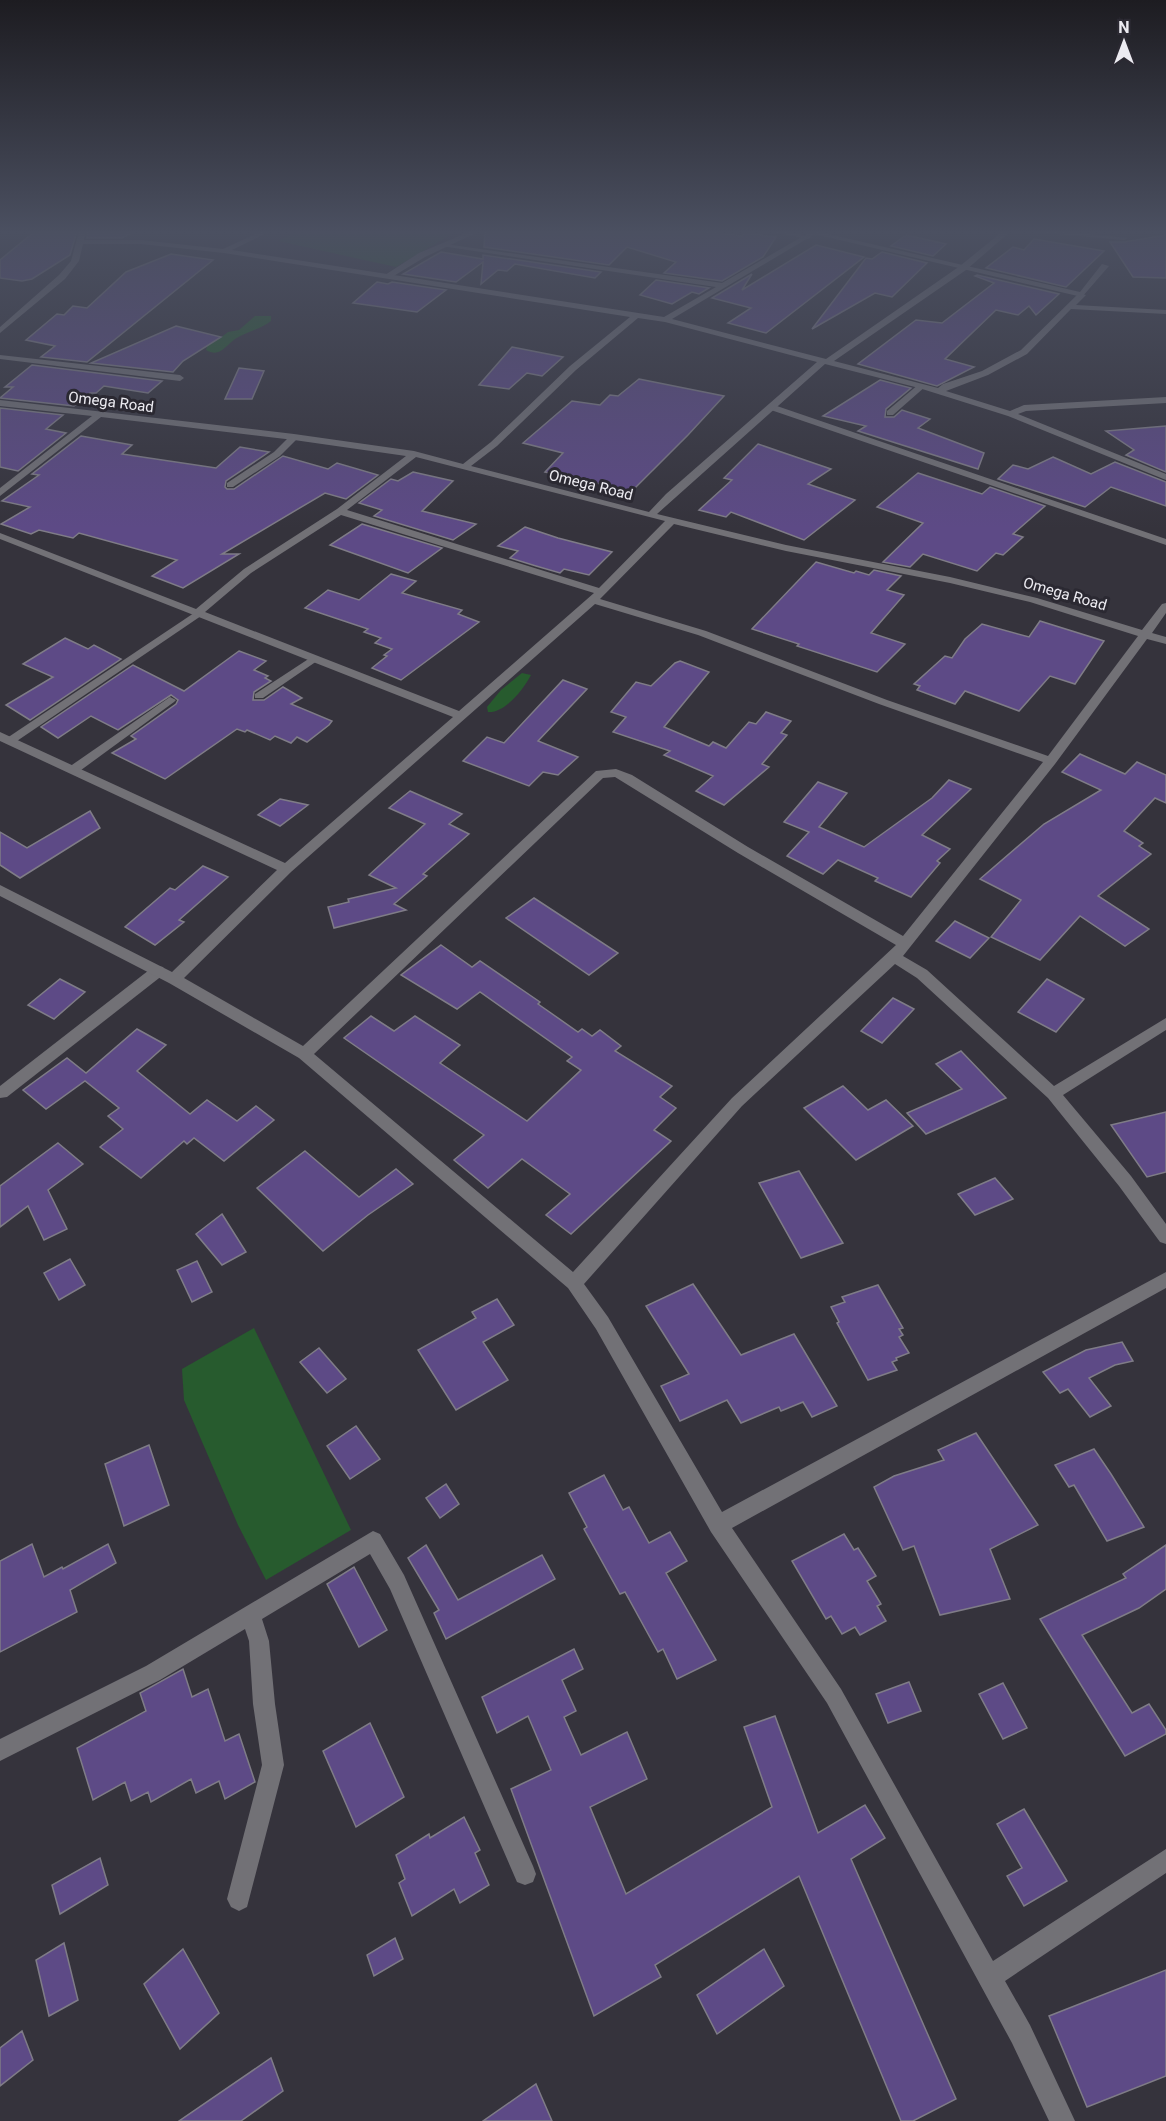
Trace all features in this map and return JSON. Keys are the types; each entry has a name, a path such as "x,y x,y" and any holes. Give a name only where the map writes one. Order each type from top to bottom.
{"street":[{"path":"465,467 494,444 573,368 619,330"},
{"path":"704,330 922,386 1011,414 1166,477"},
{"path":"651,516 669,496 825,361 871,330"},
{"path":"939,392 946,386 985,373 1024,352 1046,330"},
{"path":"0,357 180,378"},
{"path":"890,413 922,386"},
{"path":"1011,414 1024,408 1166,400"},
{"name":"Omega Road","path":"0,403 294,437 414,454 651,516 786,548 950,580 1033,600 1166,641"},
{"path":"771,407 1166,542"},
{"path":"0,493 98,416"},
{"path":"230,484 277,454 294,437"},
{"path":"0,752 8,740 197,614 220,590 262,558 340,511 414,454"},
{"path":"340,511 597,596 702,633 893,706 1051,761"},
{"path":"2,1093 166,975 597,596 672,520"},
{"path":"0,536 462,716"},
{"path":"574,1283 737,1102 894,957 1051,761 1166,606"},
{"path":"259,696 313,659"},
{"path":"73,770 170,700"},
{"path":"8,740 286,869"},
{"path":"304,1053 600,774 616,773 628,778 743,850 905,944"},
{"path":"0,890 166,975 304,1053 574,1283 602,1323 718,1525 834,1696 1021,2034 1062,2121"},
{"path":"894,957 922,974 1053,1094 1125,1181 1166,1237"},
{"path":"1053,1094 1166,1023"},
{"path":"718,1525 1166,1278"},
{"path":"0,1750 153,1673 373,1541 397,1582 525,1874"},
{"path":"239,1899 273,1765 264,1704 259,1641 250,1615"},
{"path":"990,1977 1166,1860"}],"green space":[{"path":"254,330 235,339 219,352 206,350 208,343 216,341 228,332"},
{"path":"522,673 531,675 518,694 501,709 488,712 487,707 501,690"},
{"path":"254,1328 351,1530 266,1580 238,1525 184,1400 182,1369"}],"building":[{"path":"38,330 127,330 87,362 41,357 55,346 26,340"},
{"path":"167,330 192,330 221,337 183,361 173,372 91,363"},
{"path":"755,330 770,330 766,333"},
{"path":"903,330 975,330 945,359 974,367 937,386 858,364"},
{"path":"512,347 563,357 542,376 527,373 509,389 479,385"},
{"path":"32,365 162,381 148,393 104,386 96,393 90,393 74,406 0,398 13,387 5,387"},
{"path":"239,368 264,371 252,399 225,399"},
{"path":"639,379 724,396 632,491 545,472 563,453 523,443 572,401 600,405 610,395 618,396"},
{"path":"880,380 911,388 886,409 885,417 894,417 902,410 930,419 918,428 984,453 978,469 858,431 866,426 823,416"},
{"path":"0,408 63,415 46,429 66,433 18,471 0,467"},
{"path":"1166,426 1166,472 1126,455 1134,450 1106,431"},
{"path":"81,436 132,445 122,454 216,468 240,447 269,452 226,481 227,489 234,489 283,456 328,469 337,463 378,475 346,499 325,493 222,554 239,554 183,588 152,576 177,560 79,533 73,538 39,530 31,534 1,524 30,507 2,501 39,475 32,474"},
{"path":"758,444 831,469 808,484 855,500 804,540 731,512 726,517 699,510 732,480 724,478"},
{"path":"1053,457 1091,474 1115,462 1166,482 1166,506 1111,487 1085,507 998,479 1013,465 1028,469"},
{"path":"413,472 453,481 422,511 476,524 453,540 374,516 382,510 359,503 391,479 398,481"},
{"path":"918,473 982,494 990,487 1045,506 1013,534 1023,537 1003,555 996,553 977,571 923,554 910,567 883,562 923,523 877,507"},
{"path":"362,524 442,548 408,573 330,545"},
{"path":"525,527 612,552 589,575 564,569 560,573 510,558 518,551 498,546"},
{"path":"816,562 854,573 856,571 869,575 874,570 901,576 887,590 904,595 871,633 905,644 877,672 752,629"},
{"path":"391,574 416,581 402,593 462,610 458,614 479,622 401,680 372,668 392,649 375,643 381,638 364,632 368,629 305,608 328,590 359,600"},
{"path":"1040,621 1104,641 1075,684 1050,676 1019,711 965,691 955,704 917,690 920,686 914,684 945,656 952,658 965,639 982,624 1029,637"},
{"path":"65,638 88,649 94,645 121,659 30,720 6,705 53,677 23,664"},
{"path":"239,651 266,661 254,670 268,676 265,678 271,681 254,692 253,700 264,700 283,687 302,698 291,704 332,721 329,725 307,742 297,737 291,743 275,736 270,740 247,730 245,732 237,729 165,779 112,753 136,739 131,736 176,704 178,700 171,695 118,730 91,716 58,738 41,727 133,665 184,691"},
{"path":"680,661 709,672 664,727 709,746 713,742 726,748 749,722 756,724 766,712 791,721 781,733 787,735 762,764 769,767 724,805 696,791 713,776 664,755 670,751 613,732 626,717 611,712 636,682 651,686"},
{"path":"563,680 587,689 538,741 578,757 558,775 543,772 529,786 463,761 487,737 504,743"},
{"path":"1080,754 1125,774 1137,762 1166,775 1166,803 1155,798 1124,831 1143,843 1139,846 1151,854 1098,896 1149,929 1125,946 1080,916 1040,960 991,937 1021,900 980,879 1044,824 1101,790 1062,772"},
{"path":"949,780 971,789 922,835 950,849 937,861 940,863 911,897 875,881 878,878 838,860 823,874 787,856 809,832 784,822 818,782 847,793 819,827 864,847 932,798"},
{"path":"410,791 462,814 449,824 469,834 423,874 427,876 394,904 406,910 334,928 328,907 349,902 348,899 396,888 369,875 425,824 389,808"},
{"path":"280,799 308,805 280,826 258,815"},
{"path":"90,811 100,828 20,878 0,865 0,832 27,848"},
{"path":"203,866 228,877 179,920 184,922 155,945 125,927 170,888 175,890"},
{"path":"534,898 618,953 589,975 506,918"},
{"path":"955,921 989,938 970,958 936,941"},
{"path":"441,945 472,967 480,961 540,1002 538,1004 578,1032 582,1029 592,1036 600,1030 621,1046 615,1051 672,1086 660,1097 676,1108 654,1130 671,1141 571,1234 546,1215 570,1194 522,1159 488,1188 454,1160 484,1135 344,1038 371,1016 394,1031 415,1016 460,1045 440,1063 527,1121 581,1070 567,1061 572,1057 480,992 457,1009 401,975"},
{"path":"60,979 85,992 54,1019 28,1005"},
{"path":"1047,979 1084,999 1056,1032 1018,1012"},
{"path":"893,998 914,1009 882,1043 861,1031"},
{"path":"137,1029 166,1045 137,1071 190,1114 207,1100 237,1121 256,1106 274,1120 224,1161 194,1138 187,1144 184,1141 141,1178 100,1147 123,1129 108,1116 119,1108 85,1081 46,1109 23,1090 67,1058 86,1073"},
{"path":"961,1051 1006,1098 926,1134 907,1113 962,1089 936,1064"},
{"path":"843,1086 868,1110 886,1100 913,1126 856,1160 804,1108"},
{"path":"1166,1112 1166,1172 1147,1177 1111,1125"},
{"path":"58,1143 83,1164 48,1190 67,1229 44,1240 28,1206 0,1227 0,1186"},
{"path":"305,1151 359,1197 396,1169 413,1184 368,1215 323,1251 257,1188"},
{"path":"799,1171 843,1243 801,1258 759,1183"},
{"path":"995,1178 1013,1199 975,1215 958,1194"},
{"path":"222,1214 246,1252 222,1265 196,1234"},
{"path":"70,1259 85,1285 59,1300 44,1273"},
{"path":"197,1261 212,1292 192,1302 177,1270"},
{"path":"693,1284 741,1355 794,1334 837,1406 812,1417 803,1402 781,1411 779,1407 741,1423 727,1400 680,1421 661,1386 689,1374 646,1306"},
{"path":"878,1285 903,1328 899,1329 903,1335 899,1337 909,1353 892,1362 897,1370 868,1380 837,1323 839,1322 831,1307 845,1302 842,1297"},
{"path":"497,1299 514,1325 483,1342 508,1380 456,1410 418,1350 476,1318 472,1312"},
{"path":"1122,1342 1133,1361 1115,1365 1089,1378 1111,1406 1090,1417 1068,1389 1060,1393 1043,1372 1086,1350"},
{"path":"319,1348 346,1379 327,1393 300,1362"},
{"path":"356,1426 380,1459 350,1479 327,1446"},
{"path":"976,1433 1038,1525 990,1549 1010,1599 940,1615 914,1546 903,1550 874,1487 894,1476 944,1460 938,1450"},
{"path":"149,1445 169,1505 124,1526 105,1464"},
{"path":"1094,1449 1144,1527 1107,1541 1074,1485 1069,1487 1055,1465"},
{"path":"604,1475 623,1510 629,1507 649,1543 670,1532 687,1561 666,1573 716,1660 677,1679 663,1649 658,1652 625,1592 620,1594 584,1529 587,1527 569,1493"},
{"path":"446,1484 459,1504 440,1518 426,1498"},
{"path":"844,1534 854,1550 858,1548 876,1576 867,1581 881,1604 877,1606 886,1621 860,1635 855,1627 842,1634 831,1616 826,1619 792,1561"},
{"path":"32,1544 44,1577 108,1544 116,1563 70,1590 77,1612 0,1652 0,1561"},
{"path":"426,1545 458,1600 542,1555 555,1579 446,1639 434,1613 439,1610 408,1558"},
{"path":"1166,1545 1166,1589 1139,1608 1082,1635 1132,1713 1149,1704 1166,1730 1166,1734 1125,1756 1040,1619 1126,1578 1123,1574"},
{"path":"354,1567 387,1630 359,1647 327,1584"},
{"path":"574,1649 583,1669 562,1680 576,1711 564,1717 581,1755 627,1732 647,1779 590,1807 626,1894 772,1807 744,1727 775,1716 818,1833 865,1805 885,1838 851,1859 956,2099 913,2121 901,2121 799,1876 655,1965 661,1977 594,2016 511,1789 551,1770 528,1716 497,1733 482,1697"},
{"path":"183,1669 192,1697 208,1689 225,1741 239,1734 255,1782 225,1799 219,1781 196,1793 191,1779 151,1802 148,1792 131,1801 125,1782 93,1800 77,1748 146,1711 140,1693"},
{"path":"909,1682 921,1711 888,1723 876,1694"},
{"path":"1003,1683 1027,1728 1003,1739 979,1694"},
{"path":"370,1723 404,1797 356,1827 323,1751"},
{"path":"1024,1809 1067,1881 1024,1906 1007,1876 1022,1868 997,1824"},
{"path":"464,1817 480,1850 475,1853 489,1885 460,1903 454,1889 412,1916 399,1883 405,1879 396,1855 429,1834 430,1838"},
{"path":"100,1858 108,1885 60,1914 52,1885"},
{"path":"395,1938 403,1959 374,1976 367,1955"},
{"path":"64,1943 78,2000 49,2016 36,1960"},
{"path":"183,1949 219,2013 180,2049 144,1984"},
{"path":"764,1949 784,1986 717,2034 697,1995"},
{"path":"1166,1970 1166,2076 1087,2107 1049,2016"},
{"path":"22,2031 33,2060 0,2086 0,2048"},
{"path":"271,2058 283,2091 241,2121 179,2121"},
{"path":"536,2084 552,2121 483,2121"}]}
